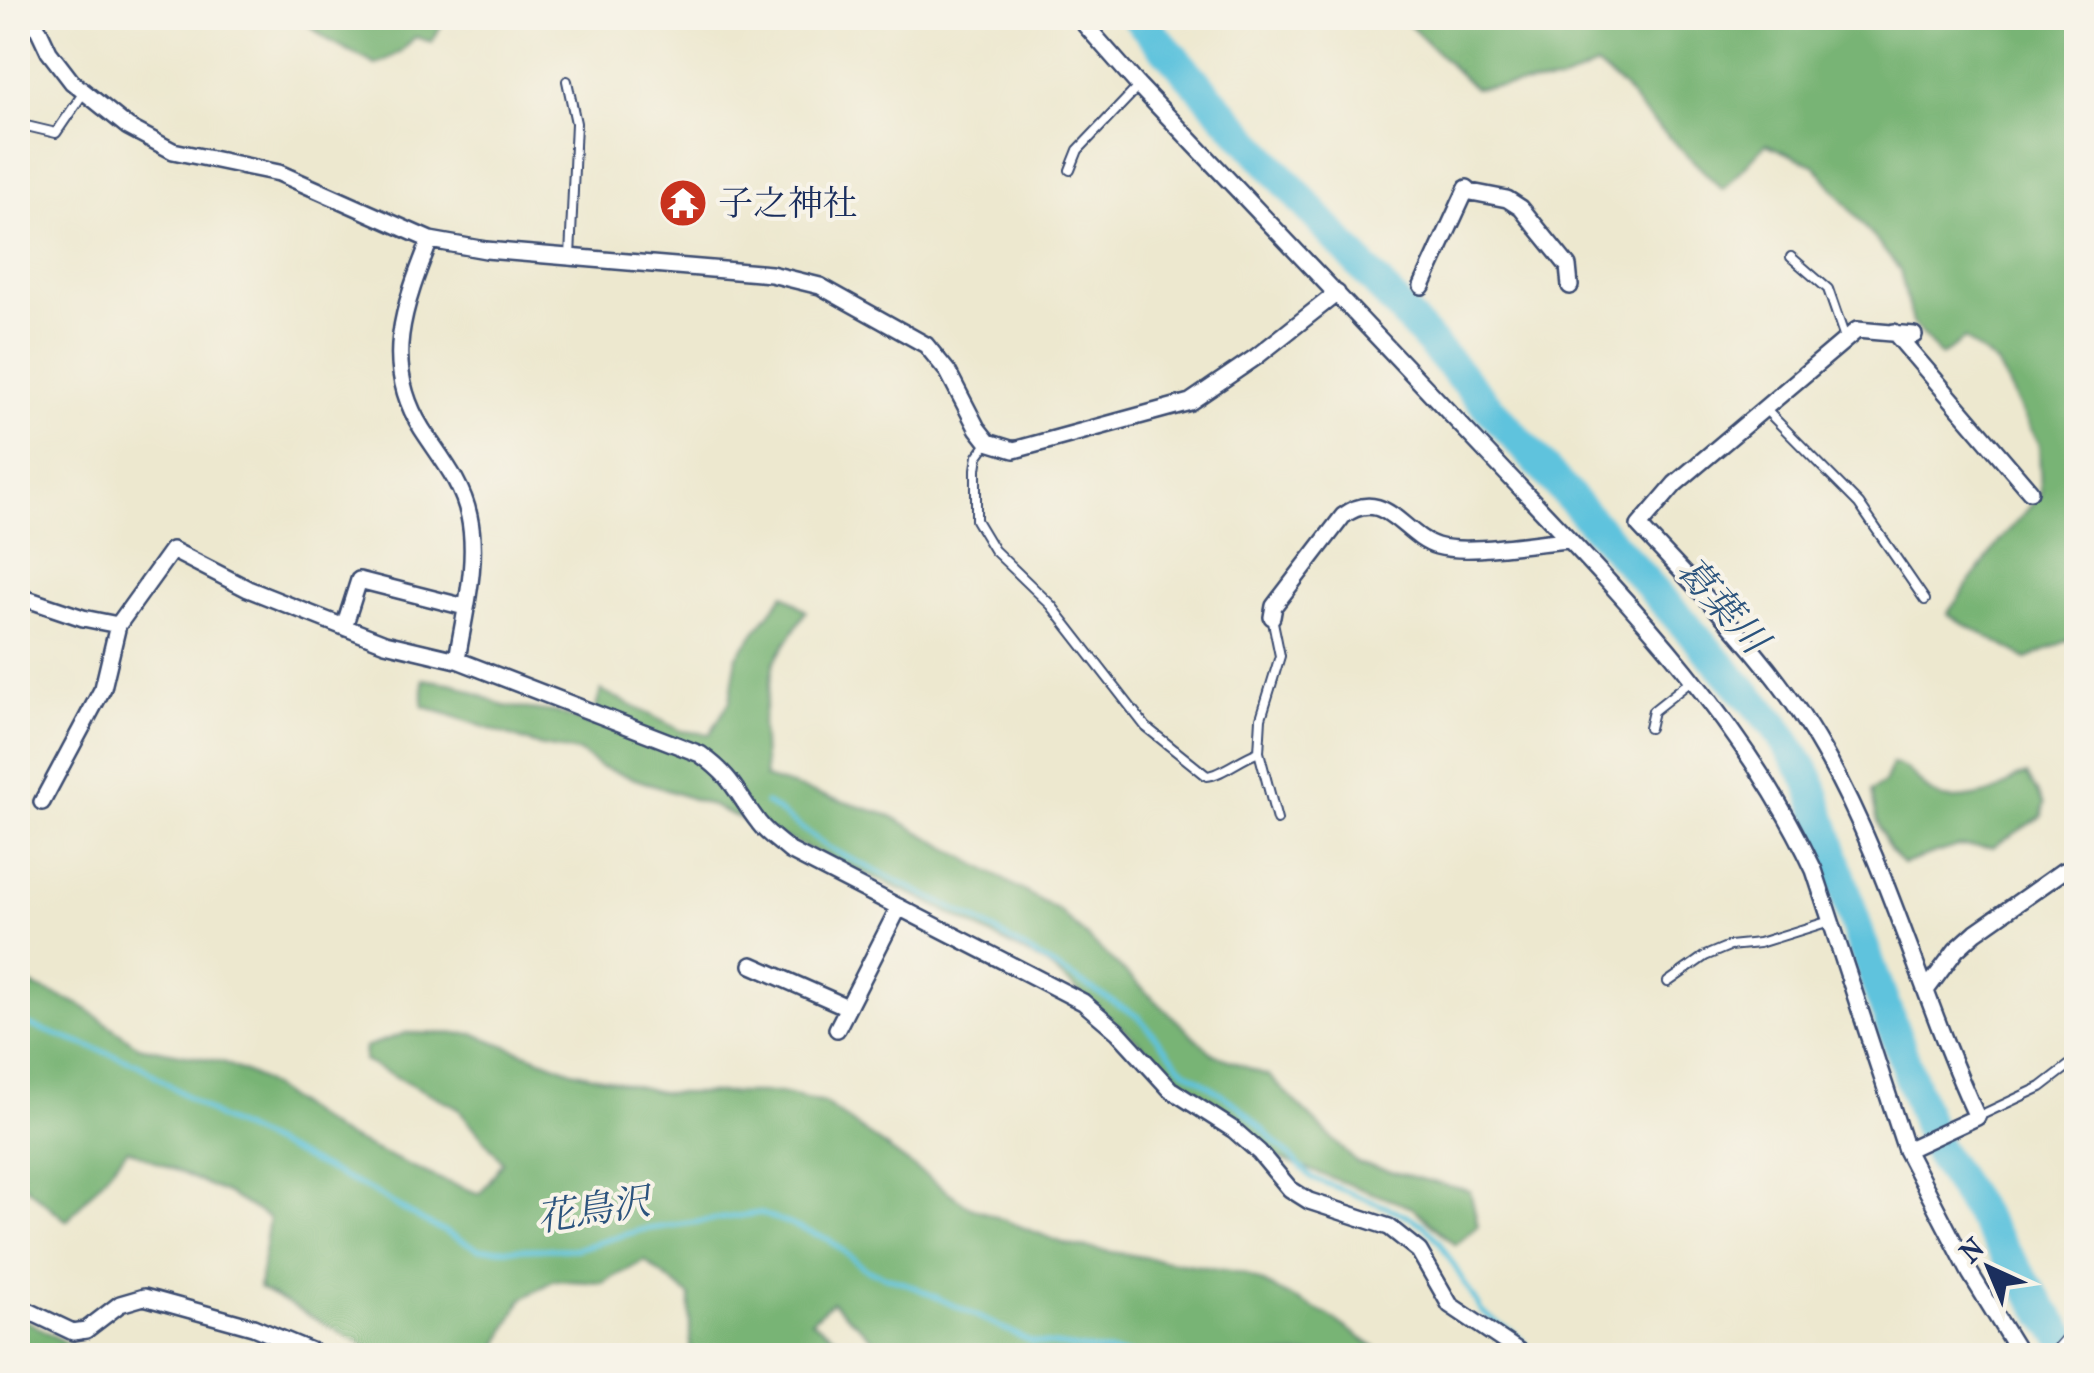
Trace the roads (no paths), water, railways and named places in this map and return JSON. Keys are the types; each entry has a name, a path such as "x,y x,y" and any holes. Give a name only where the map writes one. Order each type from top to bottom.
{"highway":[{"path":"2064,1356 2076,1342"}],"street":[{"path":"33,18 49,52 84,92 128,127 173,150 279,173 430,240 486,250 771,274 820,286 926,345 948,372 976,428 988,442 1014,450 1190,402 1256,357 1336,293"},
{"path":"1087,19 1138,86 1569,540 1692,680 1756,762 1814,870 1910,1149 1970,1273 2021,1356"},
{"path":"1422,286 1466,188 1521,208 1568,266 1570,286"},
{"path":"430,240 407,298 398,353 402,392 459,485 470,517 472,558 457,660"},
{"path":"1910,1149 1975,1118 1878,863 1823,750 1782,686 1638,526 1674,484 1856,330 1914,335"},
{"path":"1894,332 2030,491"},
{"path":"1272,617 1274,606 1343,516 1354,508 1370,504 1387,512 1434,546 1457,549 1569,540"},
{"path":"42,802 103,688 118,626 172,550 248,589 385,643 457,660 700,754 720,768 744,796 760,825 790,851 1083,1002 1118,1032 1170,1089 1234,1130 1260,1152 1290,1189 1309,1201 1390,1227 1419,1251 1450,1306 1526,1356"},
{"path":"344,627 359,580 465,606"},
{"path":"18,596 118,626"},
{"path":"1926,989 1956,950 1976,932 2063,871 2076,870"},
{"path":"837,1029 900,907"},
{"path":"752,965 847,1007"},
{"path":"18,1306 73,1332 86,1330 120,1304 144,1296 253,1326 323,1356"}],"lane":[{"path":"567,81 576,123 570,258"},
{"path":"1070,170 1078,150 1138,86"},
{"path":"18,124 56,133 84,92"},
{"path":"1790,257 1828,288 1846,340"},
{"path":"1764,408 1859,504 1925,600"},
{"path":"988,442 978,456 976,520 994,550 1051,605 1146,726 1207,776 1259,752"},
{"path":"1272,617 1280,656 1260,718 1259,752 1276,820"},
{"path":"1649,728 1653,711 1692,680"},
{"path":"1668,982 1705,956 1729,946 1759,942 1830,921"},
{"path":"1975,1118 2040,1086 2076,1060"}],"waterway":[{"name":"葛葉川","path":"1138,18 1775,725 1809,779 1860,938 1936,1148 2045,1313 2076,1353"},
{"path":"766,803 829,848 976,920 1139,1017 1181,1067 1240,1107 1312,1178 1423,1225 1439,1241 1482,1312 1514,1333 1537,1356"},
{"name":"花鳥沢","path":"18,1021 138,1064 219,1118 372,1191 479,1249 576,1249 641,1230 760,1213 828,1239 867,1270 910,1285 1032,1342 1139,1356"}],"place":[{"name":"子之神社","path":"683,203"}]}
